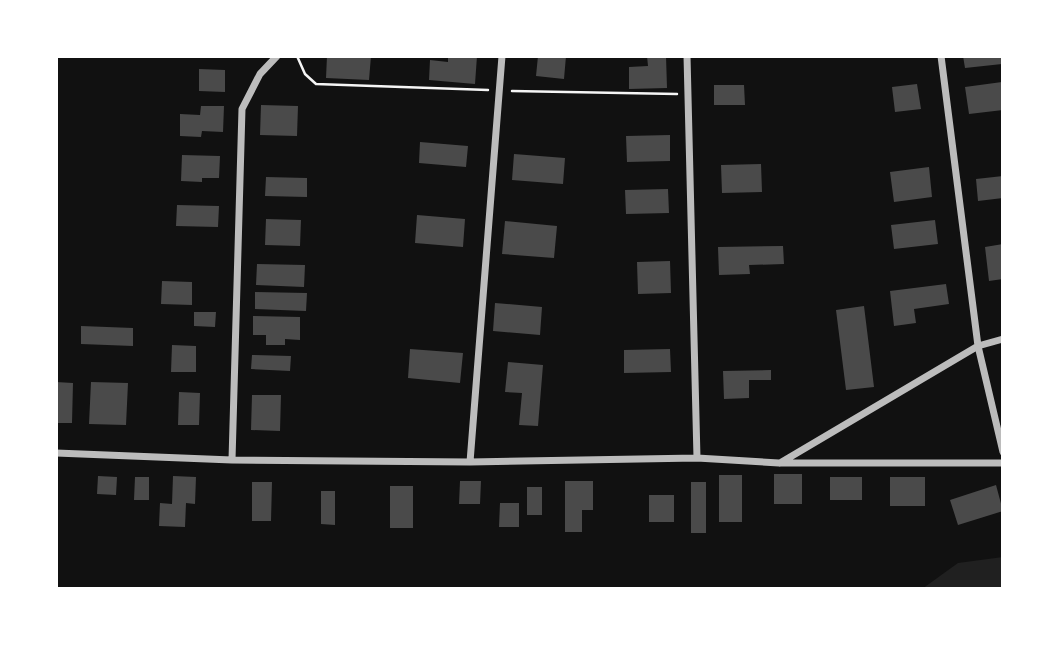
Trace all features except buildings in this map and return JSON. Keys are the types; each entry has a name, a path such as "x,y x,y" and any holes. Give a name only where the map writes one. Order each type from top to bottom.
{"street":[{"path":"232,460 242,109 260,74 277,56"},
{"path":"470,462 502,56"},
{"path":"687,56 697,458"},
{"path":"941,56 978,346 1003,452"},
{"path":"779,463 978,346 1003,339"},
{"path":"56,453 232,460 470,462 697,458 779,463 1003,463"}],"path":[{"path":"297,56 305,74 316,84 688,94"}],"shaded area":[{"path":"1003,557 1003,589 922,589 958,563"}]}
